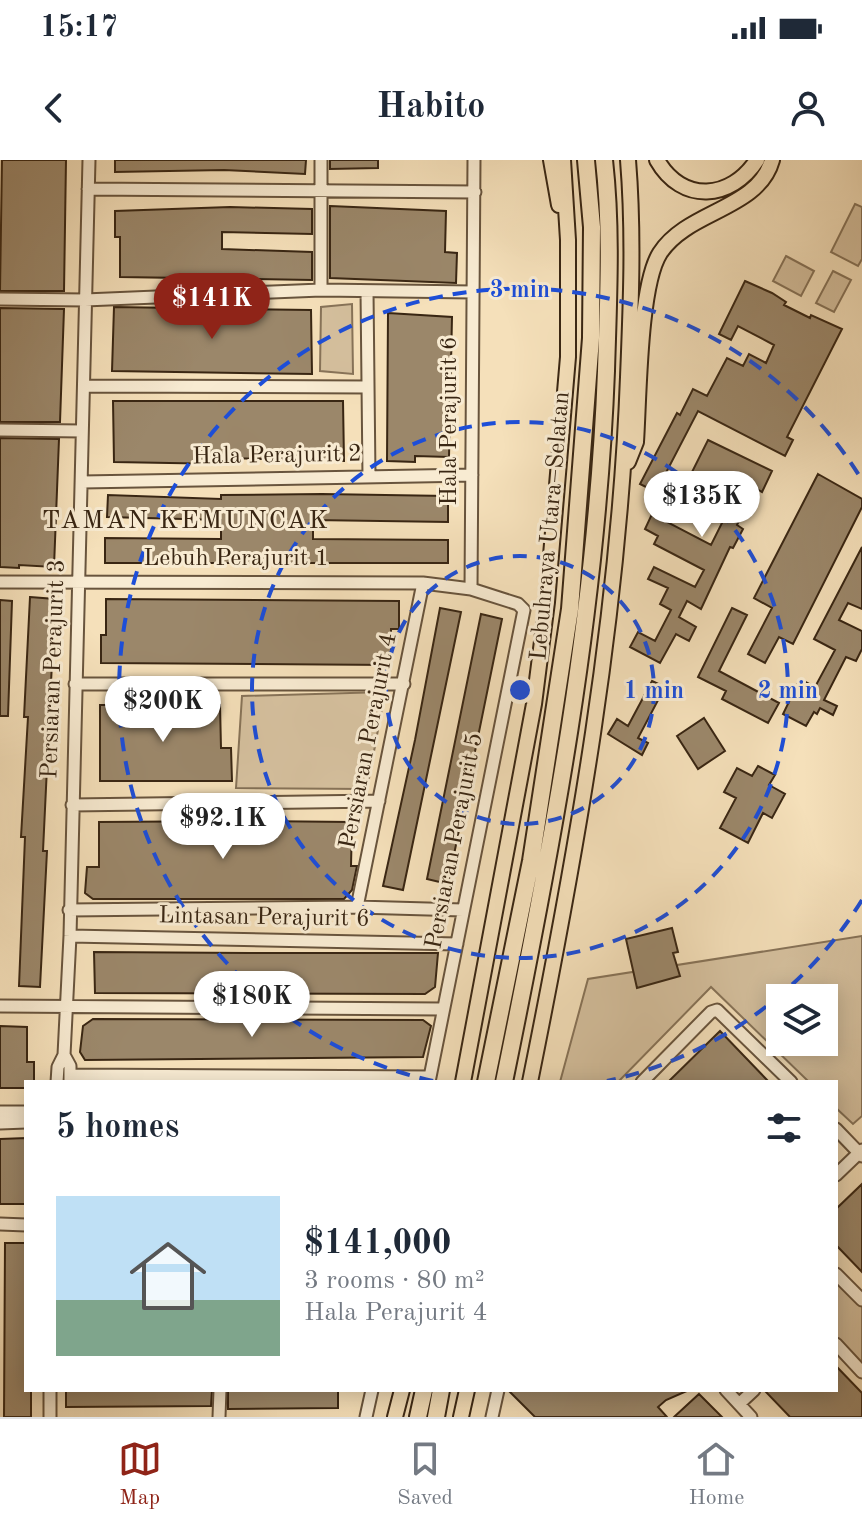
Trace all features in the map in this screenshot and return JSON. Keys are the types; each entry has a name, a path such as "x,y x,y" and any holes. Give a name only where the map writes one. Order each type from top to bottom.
{"highway":[{"name":"Lebuhraya Utara–Selatan","path":"486,1080 531,861 570,609 591,338 592,227 586,160"},
{"name":"Lebuhraya Utara–Selatan","path":"504,1080 551,852 571,727 596,521 604,417 609,276 604,160"},
{"path":"418,1417 424,1392"},
{"path":"436,1417 441,1392"}],"main road":[{"path":"551,160 556,196 568,240"},
{"path":"463,1080 531,719 547,602 568,357 568,240 563,160"},
{"path":"530,1080 593,746 624,472 633,247 628,160"},
{"path":"657,160 670,179 681,186 709,192 732,186 743,179 757,160"},
{"path":"624,472 636,442 646,301 649,276 655,263 668,242 681,230 742,199 756,187 772,160"},
{"path":"395,1417 401,1392"},
{"path":"461,1417 467,1392"}],"street":[{"name":"Persiaran Perajurit 3","path":"70,1079 70,1066 64,1055 65,1006 70,936 89,160"},
{"path":"321,160 321,290"},
{"name":"Hala Perajurit 6","path":"471,589 474,160"},
{"path":"88,189 475,192"},
{"path":"0,299 85,300 321,290 473,292"},
{"path":"367,291 369,477"},
{"path":"84,386 368,387"},
{"path":"0,430 82,431"},
{"name":"Hala Perajurit 2","path":"82,482 472,475"},
{"name":"Lebuh Perajurit 1","path":"0,582 423,583 471,589"},
{"name":"Persiaran Perajurit 4","path":"357,907 423,583"},
{"name":"Persiaran Perajurit 5","path":"430,1080 524,614 518,604 471,589"},
{"path":"75,684 404,684"},
{"path":"72,805 379,801"},
{"name":"Lintasan Perajurit 6","path":"69,910 357,907 463,910"},
{"name":"Lintasan Perajurit 6","path":"70,936 457,944"},
{"path":"0,1006 442,1009"},
{"path":"644,1080 711,1012 720,1012 786,1080"},
{"path":"57,1080 58,1067 64,1055"},
{"path":"70,1079 430,1080"},
{"path":"0,1112 24,1112"},
{"path":"0,1123 24,1122"},
{"path":"838,1131 861,1153 838,1173"},
{"path":"0,1224 24,1225"},
{"path":"838,1276 862,1300"},
{"path":"838,1346 862,1372"},
{"path":"50,1392 50,1417"},
{"path":"219,1417 220,1392"},
{"path":"366,1417 372,1392"},
{"path":"492,1417 498,1392"},
{"path":"728,1392 751,1417"},
{"path":"739,1404 752,1392"}],"shaded area":[{"path":"855,204 862,207 862,259 858,266 831,252"},
{"path":"786,256 814,271 801,296 773,281"},
{"path":"833,271 851,280 834,312 816,303"},
{"path":"352,304 353,374 320,371 321,307"},
{"path":"385,692 367,789 236,788 242,696"},
{"path":"862,936 862,1116 853,1124 838,1110 838,1080 807,1080 782,1056 838,1056 838,984 766,984 766,1040 711,987 620,1080 561,1080 588,979"},
{"path":"838,1278 862,1303 862,1364 838,1339"}],"building":[{"path":"2,160 66,160 64,291 0,291"},
{"path":"115,160 306,160 305,174 224,170 115,172"},
{"path":"330,160 378,160 378,168 330,169"},
{"path":"330,206 446,211 445,252 457,253 456,283 330,278"},
{"path":"230,207 312,209 312,234 222,232 222,249 312,252 312,280 120,277 120,237 115,237 115,211"},
{"path":"745,281 772,293 786,302 784,305 810,318 811,315 842,329 787,437 793,440 785,456 698,411 656,492 640,484 693,389 707,396 727,358 743,366 749,354 766,363 774,345 738,326 731,340 719,334"},
{"path":"114,307 311,310 312,374 112,371"},
{"path":"0,308 64,309 60,422 0,422"},
{"path":"388,313 452,317 449,457 415,456 415,462 387,461"},
{"path":"113,401 343,401 344,461 225,458 225,464 114,462"},
{"path":"0,438 59,439 54,567 0,567"},
{"path":"708,440 772,471 762,492 755,488 737,525 743,529 733,548 730,547 701,609 687,601 679,617 696,627 689,641 676,634 660,663 630,647 638,632 655,641 671,610 660,604 668,588 648,579 654,567 695,587 704,570 654,544 658,536 645,529 652,514 711,545 722,523 690,506 704,478 692,472"},
{"path":"818,474 862,499 862,507 793,644 779,637 765,663 748,654 772,608 754,598"},
{"path":"108,495 221,499 221,495 448,496 448,522 313,520 313,539 448,540 448,563 105,563 105,538 221,539 221,520 107,517"},
{"path":"862,547 862,609 848,603 839,620 862,631 862,649 856,661 846,657 824,700 837,706 833,715 820,708 806,726 783,714 800,679 815,687 835,650 814,639"},
{"path":"30,597 55,599 40,987 19,986 25,837 21,837 28,717 24,717"},
{"path":"106,599 399,601 399,629 391,629 391,665 101,663 101,635 106,635"},
{"path":"0,600 12,601 8,716 0,716"},
{"path":"440,608 461,612 403,890 383,886"},
{"path":"732,608 747,615 719,671 779,703 768,723 722,699 726,691 698,677"},
{"path":"481,614 502,619 448,884 427,879"},
{"path":"652,681 665,687 638,738 648,743 642,755 608,734 617,719 628,726"},
{"path":"100,705 220,705 221,748 231,748 232,781 100,781"},
{"path":"704,718 725,751 698,769 677,736"},
{"path":"758,766 775,775 769,785 785,794 772,818 763,813 748,843 720,828 736,798 724,792 737,768 752,776"},
{"path":"99,822 352,822 351,866 357,866 352,890 344,899 93,899 85,893 87,867 99,867"},
{"path":"672,928 678,952 673,953 680,976 637,988 626,939"},
{"path":"94,952 438,953 435,987 425,994 95,993"},
{"path":"93,1019 423,1020 431,1026 423,1057 85,1060 80,1052 83,1026"},
{"path":"0,1026 27,1027 27,1062 34,1062 34,1080 24,1080 24,1088 0,1088"},
{"path":"720,1031 767,1080 670,1080"},
{"path":"24,1138 24,1204 0,1204 0,1139"},
{"path":"862,1184 862,1272 838,1247 838,1207"},
{"path":"5,1243 24,1243 24,1392 31,1392 31,1417 4,1417"},
{"path":"838,1368 862,1393 862,1417 790,1417 766,1392 838,1392"},
{"path":"66,1392 212,1392 211,1406 66,1407"},
{"path":"228,1392 338,1392 338,1408 228,1409"},
{"path":"510,1392 684,1392 658,1407 667,1417 535,1417"},
{"path":"699,1394 722,1417 674,1417"}],"district":[{"name":"TAMAN KEMUNCAK","path":"186,521"}]}
